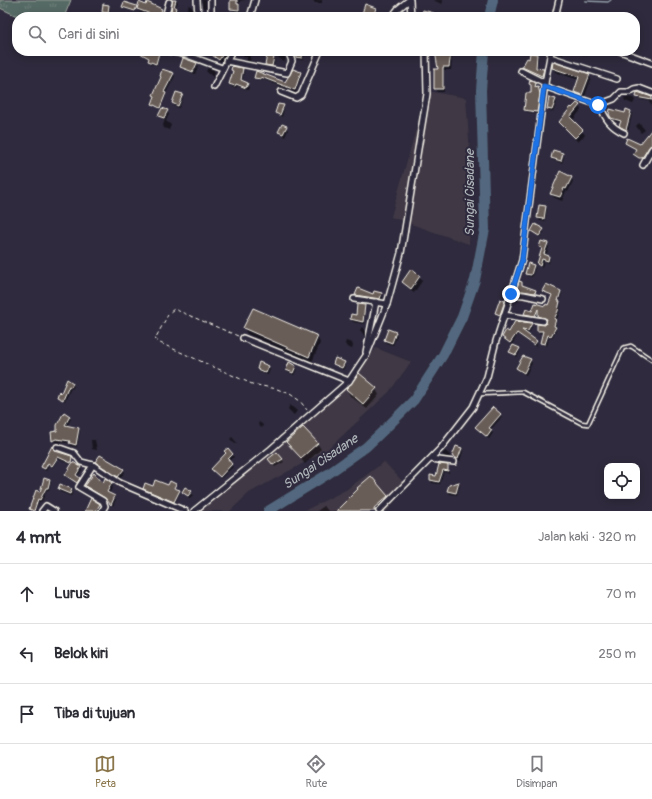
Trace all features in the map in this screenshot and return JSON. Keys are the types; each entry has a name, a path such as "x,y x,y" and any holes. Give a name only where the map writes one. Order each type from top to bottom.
{"street":[{"path":"197,0 198,12"},
{"path":"211,0 212,12"},
{"path":"251,12 255,0"},
{"path":"396,12 410,0"},
{"path":"410,0 411,12"},
{"path":"556,12 558,0"},
{"path":"166,12 169,2"},
{"path":"190,56 222,68"},
{"path":"214,87 229,56"},
{"path":"226,61 287,73 292,60 290,56"},
{"path":"281,92 296,98 301,95 318,56"},
{"path":"194,511 310,416 349,381 364,362 387,304 401,252 427,94 426,56"},
{"path":"379,511 431,459 473,407 487,377 504,315 522,260 545,84 551,56"},
{"path":"556,56 617,79"},
{"path":"633,56 652,63"},
{"path":"521,71 545,84 594,104 600,105 614,99 621,92 629,92 639,88 652,93"},
{"path":"600,105 604,115 611,125 624,133"},
{"path":"643,165 652,148"},
{"path":"511,294 524,295 543,300"},
{"path":"354,299 387,304"},
{"path":"364,362 376,302"},
{"path":"504,315 543,321"},
{"path":"243,338 349,381"},
{"path":"57,447 74,453 81,462 93,465 120,482 186,511"},
{"path":"431,459 454,462"},
{"path":"93,465 79,487 104,501 105,506 102,511"},
{"path":"42,511 46,506 54,511"}],"lane":[{"path":"480,394 524,392 581,423 588,424 623,348 631,346 652,360"}],"path":[{"path":"243,338 174,309 169,313 155,339 160,343 252,384 277,388 290,394 300,401 310,416"}],"shaded area":[{"path":"427,91 466,98 471,169 469,244 391,217"},
{"path":"376,348 411,362 389,392 327,450 249,493 230,511 195,511 284,442 350,384"},
{"path":"384,462 407,486 387,511 304,511 346,490"}],"green space":[{"path":"0,0 71,0 66,12 12,12 12,14 0,8"}],"building":[{"path":"172,0 176,0 174,7 176,7 175,12 171,12"},
{"path":"230,0 237,0 239,10 230,9"},
{"path":"124,2 137,6 135,11 122,7"},
{"path":"139,2 146,5 147,2 162,9 161,12 145,12 137,9"},
{"path":"103,4 109,5 108,12 102,12"},
{"path":"365,4 376,8 375,12 363,12"},
{"path":"145,56 158,56 156,64 148,61 149,58"},
{"path":"213,56 222,56 219,60"},
{"path":"267,56 274,57 272,66 265,65"},
{"path":"294,56 302,56 302,58"},
{"path":"436,56 451,56 449,67 443,67 443,89 434,89 434,69 438,69"},
{"path":"530,56 537,56 536,68 544,69 542,76 522,67 527,58 529,59"},
{"path":"183,58 197,63 193,72 180,67"},
{"path":"553,62 590,74 582,95 574,92 579,77 552,68"},
{"path":"232,66 243,68 241,80 248,83 246,88 236,84 235,86 229,84 233,71 231,70"},
{"path":"162,69 174,73 164,92 166,93 160,108 152,104 155,96 153,95 161,77"},
{"path":"293,69 301,72 295,90 261,77 261,79 254,78 256,71 285,82"},
{"path":"530,80 536,83 535,87 538,86 540,94 537,112 524,110 526,93 531,93 531,85 529,84"},
{"path":"176,92 183,94 178,106 172,103"},
{"path":"637,92 652,97 652,100 636,97"},
{"path":"549,97 556,99 552,110 547,109"},
{"path":"577,103 580,105 570,117 583,130 575,138 559,122 571,107 572,108"},
{"path":"278,104 284,105 280,115 275,113"},
{"path":"162,108 168,110 164,118 158,116"},
{"path":"610,109 625,113 626,109 631,111 626,130 619,126 621,121 611,118 609,114"},
{"path":"282,124 287,126 283,134 278,132"},
{"path":"652,129 652,145 642,158 639,158 633,154 636,149 625,143 627,138 640,144"},
{"path":"553,150 563,153 561,161 551,158"},
{"path":"560,171 572,177 566,189 564,188 560,197 550,194"},
{"path":"539,205 546,206 544,219 537,218"},
{"path":"535,224 544,229 539,236 531,231"},
{"path":"541,241 548,243 544,254 549,256 548,261 542,259 540,266 537,264 542,248 539,247"},
{"path":"528,263 534,265 531,275 525,274"},
{"path":"411,269 420,276 411,289 402,282"},
{"path":"519,281 522,282 522,285 536,290 535,293 516,290"},
{"path":"546,284 561,291 558,301 560,301 558,311 554,319 556,319 554,326 556,327 551,336 548,335 545,344 540,343 543,331 537,331 537,324 545,325 547,319 538,316 538,309 535,316 524,314 526,309 532,311 535,303 545,306 546,304 548,305 552,295 542,291"},
{"path":"358,288 373,294 374,291 382,293 380,299 355,295"},
{"path":"500,299 505,301 500,315 495,313"},
{"path":"357,304 365,305 363,322 350,319 351,314 356,315"},
{"path":"253,308 318,336 309,357 243,328"},
{"path":"515,321 532,323 528,331 522,330 537,341 534,345 517,333 510,343 502,337 506,330 509,332"},
{"path":"388,329 396,332 392,343 384,340"},
{"path":"513,345 520,348 516,355 509,352"},
{"path":"523,356 531,359 524,373 516,368"},
{"path":"335,358 345,362 342,368 333,364"},
{"path":"259,362 269,366 266,373 257,369"},
{"path":"289,362 296,366 293,373 286,370"},
{"path":"359,373 377,388 363,404 346,389"},
{"path":"67,379 73,383 71,387 69,386 63,400 57,397 59,391 61,393"},
{"path":"493,407 501,414 489,428 492,430 487,437 475,427"},
{"path":"64,412 70,416 65,425 79,428 76,445 69,443 70,441 56,439 52,441 51,432 57,431 57,425"},
{"path":"303,427 318,443 301,458 286,442"},
{"path":"52,446 55,451 72,456 71,463 58,457 52,466 48,463 45,469 41,467"},
{"path":"456,446 462,448 458,459 452,456"},
{"path":"228,448 233,454 228,459 232,464 220,477 211,469 226,453 224,451"},
{"path":"277,452 283,459 273,465 268,459"},
{"path":"100,455 124,469 118,477 95,462"},
{"path":"73,462 81,467 76,475 80,478 77,483 65,475"},
{"path":"439,464 448,465 448,471 443,470 439,482 430,480 430,475 436,476"},
{"path":"94,473 103,483 105,478 112,483 107,492 115,496 111,505 105,498 85,486"},
{"path":"371,476 388,496 374,508 375,511 336,511 358,489 357,488"},
{"path":"44,478 50,480 48,488 46,488 40,500 38,499 34,511 29,509 36,490 40,492"},
{"path":"155,480 168,485 170,481 176,484 174,488 180,490 174,502 143,489 145,483 153,486"},
{"path":"459,482 456,493 447,491 449,485"},
{"path":"60,484 72,489 70,494 58,489"},
{"path":"185,487 192,491 188,496 182,492"},
{"path":"91,498 100,504 96,511 85,511"}],"waterway":[{"name":"Sungai Cisadane","path":"490,12 493,0"},
{"path":"585,1 608,2 611,0"},
{"name":"Sungai Cisadane","path":"268,511 328,474 366,447 388,426 414,400 443,355 462,317 475,280 485,229 481,90 484,56"}],"route":[{"path":"511,294 522,260 524,248 530,189 544,86 598,105"}]}
